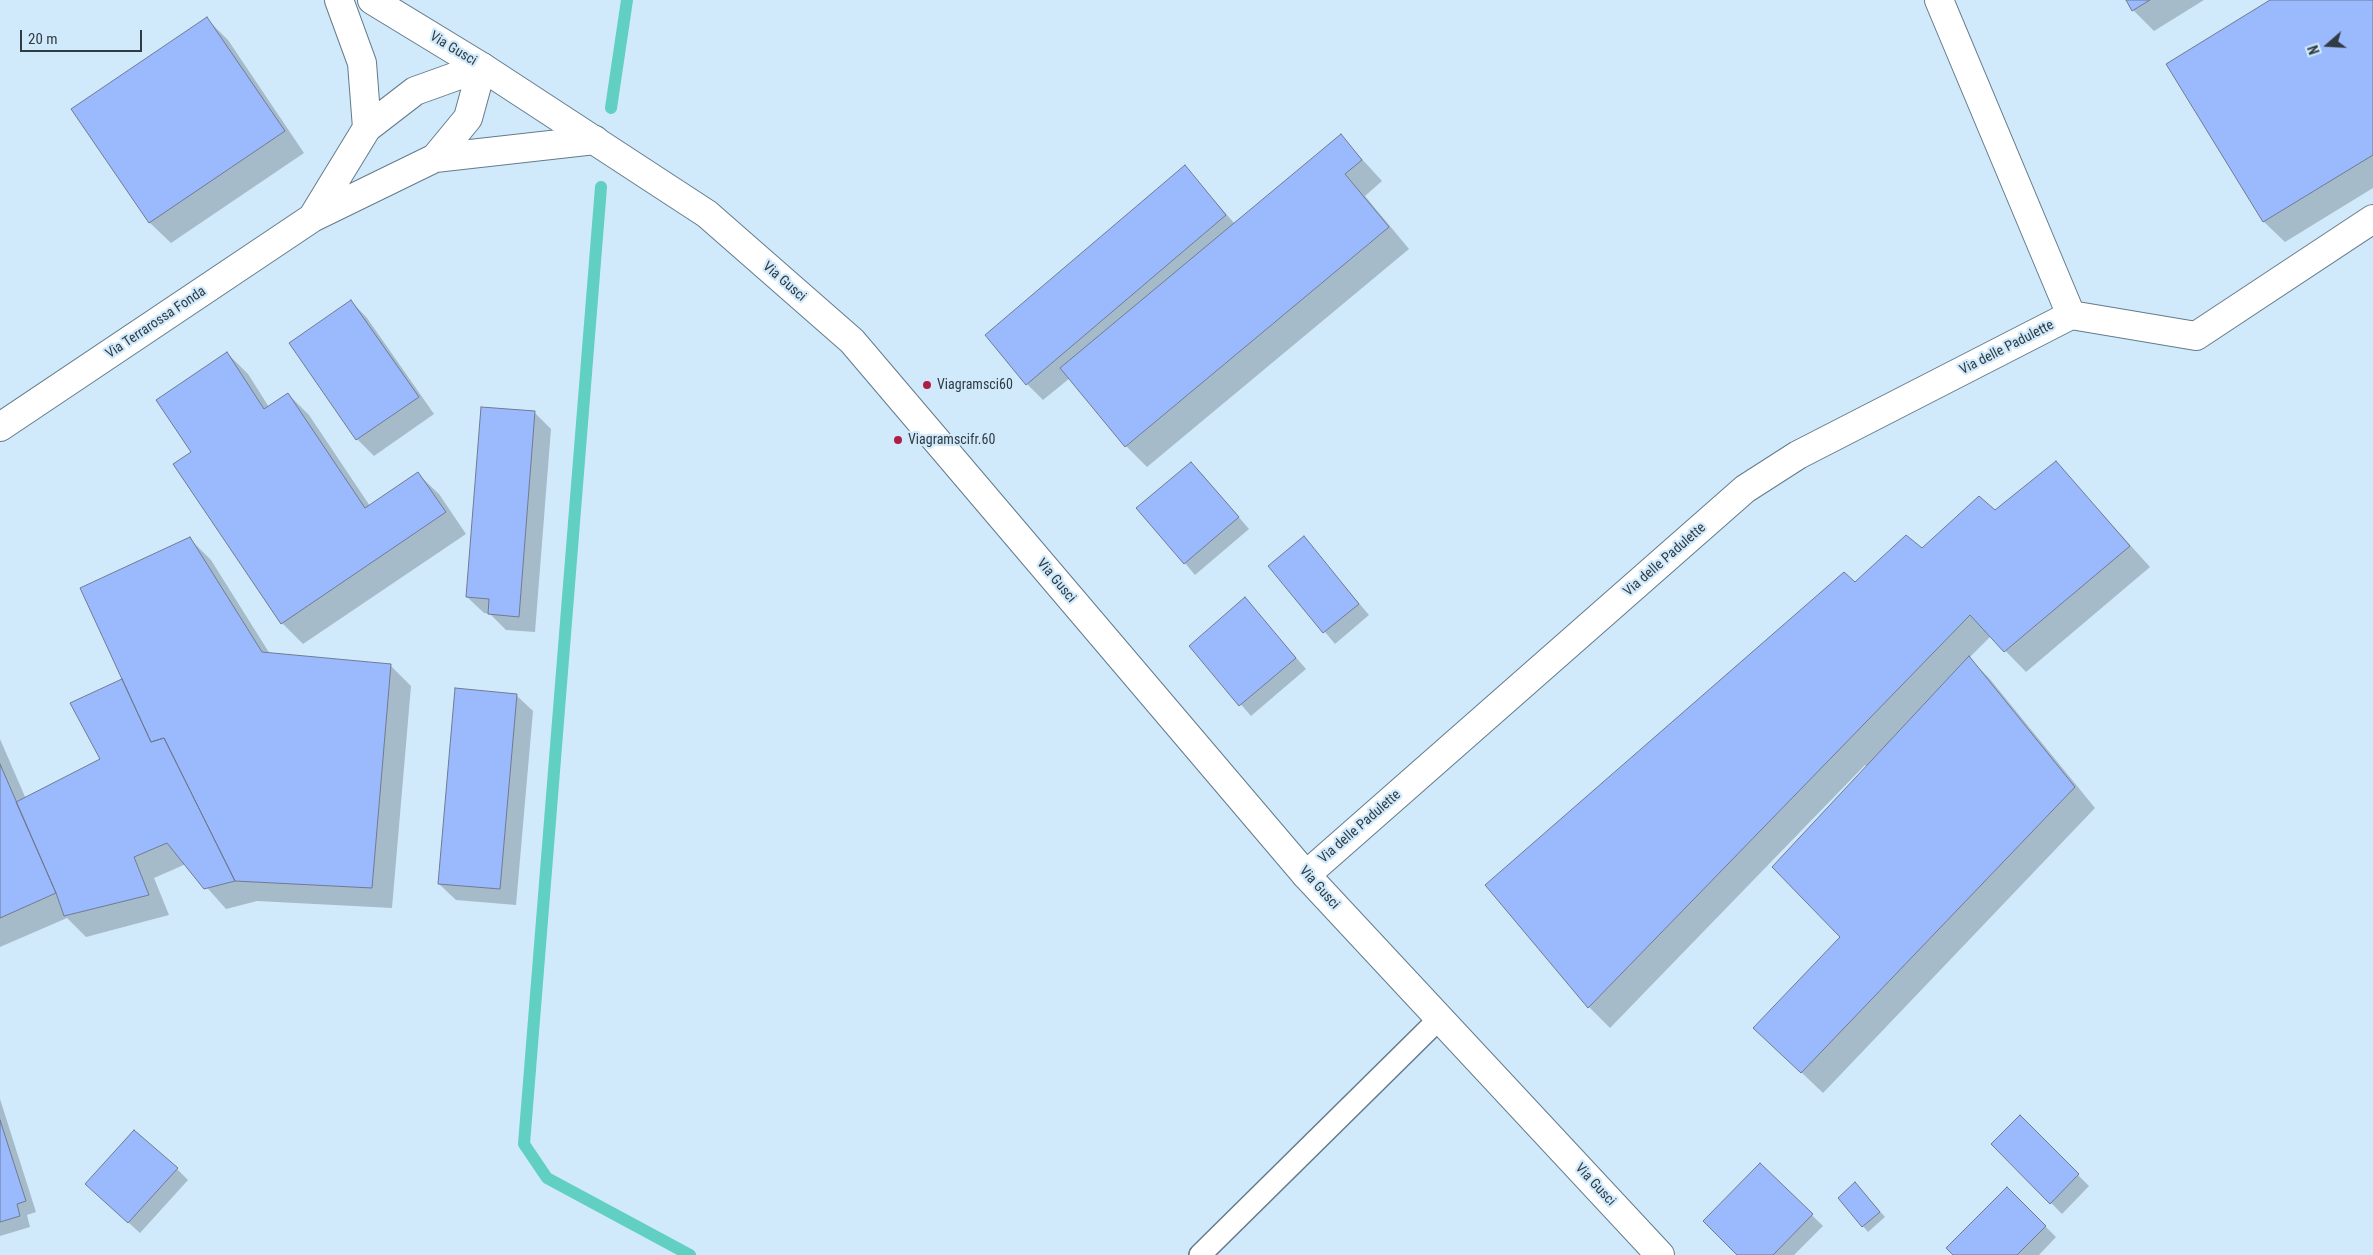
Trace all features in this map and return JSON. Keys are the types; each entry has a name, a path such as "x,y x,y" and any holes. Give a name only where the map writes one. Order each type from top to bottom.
{"street":[{"path":"339,0 362,63 367,128"},
{"name":"Via Gusci","path":"372,0 482,66 706,214 852,341 1306,874 1660,1255"},
{"name":"Via delle Padulette","path":"1939,0 2071,315"},
{"path":"312,218 367,128 415,91 482,66"},
{"path":"435,158 468,118 482,66"},
{"path":"435,158 595,140"},
{"name":"Via Terrarossa Fonda","path":"0,428 312,218 435,158"},
{"name":"Via delle Padulette","path":"1306,874 1745,490 1798,455 2071,315 2196,336 2373,219"}],"lane":[{"path":"1200,1255 1440,1018"}],"building":[{"path":"2126,0 2150,0 2132,11"},
{"path":"2270,0 2373,0 2373,155 2263,222 2166,64"},
{"path":"207,17 285,131 149,223 71,109"},
{"path":"1341,134 1362,160 1345,174 1389,227 1125,447 1060,368"},
{"path":"1185,165 1226,215 1026,385 985,335"},
{"path":"351,300 419,397 356,440 289,343"},
{"path":"227,352 264,409 288,393 365,508 418,472 446,512 281,624 173,464 191,452 156,400"},
{"path":"481,407 535,411 519,617 488,614 489,599 466,597"},
{"path":"2056,461 2130,546 2004,652 1970,615 1588,1008 1485,885 1844,572 1855,582 1906,535 1922,548 1979,496 1995,510"},
{"path":"1191,462 1239,517 1184,564 1136,508"},
{"path":"1304,536 1359,604 1323,633 1268,566"},
{"path":"190,537 262,652 391,664 372,888 235,881 164,738 151,742 80,588"},
{"path":"1245,597 1296,658 1239,706 1189,646"},
{"path":"1969,656 2075,787 1801,1073 1753,1028 1840,937 1772,867"},
{"path":"122,679 151,742 164,738 235,881 204,889 167,843 134,857 149,895 64,916 56,893 16,802 100,759 70,703"},
{"path":"455,688 517,694 500,889 438,884"},
{"path":"0,764 56,893 0,918"},
{"path":"2020,1115 2079,1174 2050,1204 1991,1144"},
{"path":"0,1120 26,1201 17,1204 20,1216 0,1222"},
{"path":"134,1130 178,1168 128,1223 85,1184"},
{"path":"1760,1163 1813,1214 1773,1255 1737,1255 1703,1221"},
{"path":"1855,1182 1880,1212 1862,1227 1838,1198"},
{"path":"2007,1187 2046,1226 2017,1255 1953,1255 1946,1248"}],"waterway":[{"path":"611,108 627,0"},
{"path":"601,187 524,1144 547,1178 690,1255"}],"place":[{"name":"Viagramsci60","path":"927,385"},
{"name":"Viagramscifr.60","path":"898,440"}]}
